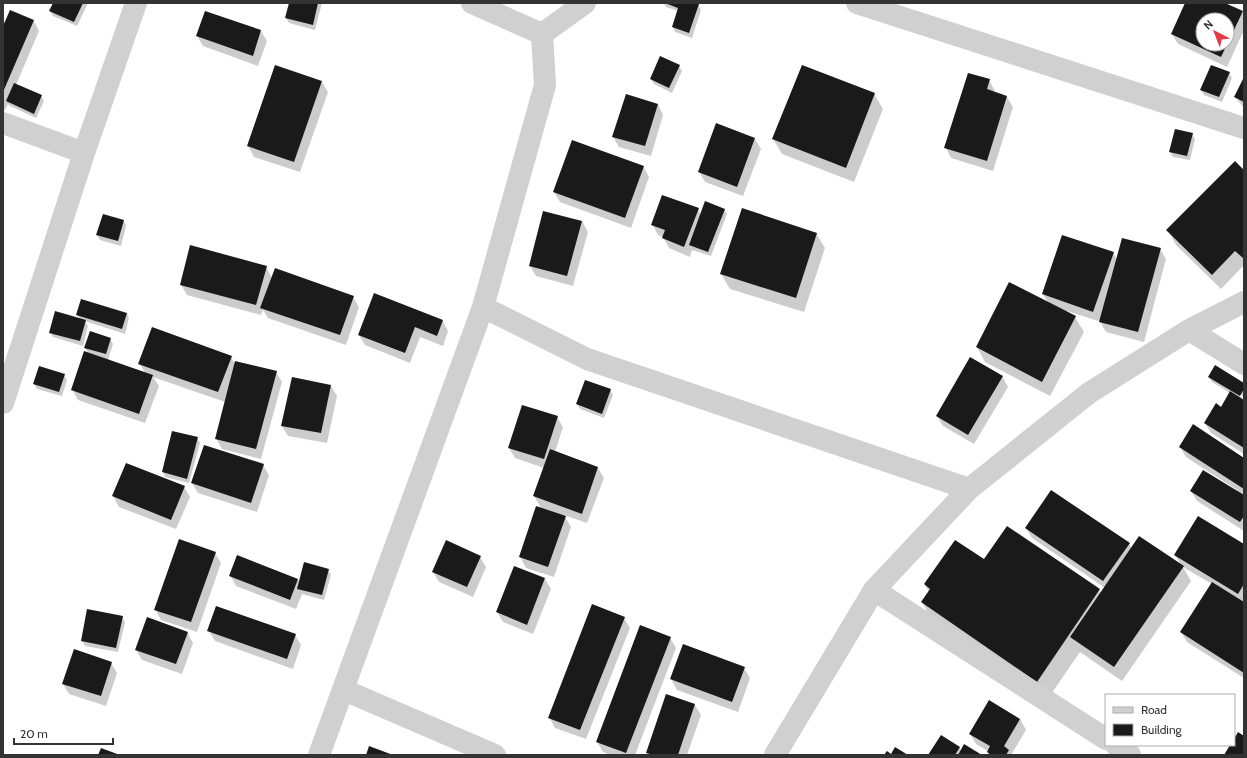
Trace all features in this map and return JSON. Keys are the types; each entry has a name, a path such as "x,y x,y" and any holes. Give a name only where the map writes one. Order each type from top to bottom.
{"street":[{"path":"3,403 84,153 136,3"},
{"path":"472,3 542,34"},
{"path":"542,34 585,3"},
{"path":"857,3 1244,128"},
{"path":"319,755 483,307 545,85 542,34"},
{"path":"3,123 84,153"},
{"path":"775,755 874,590 969,489 1089,393 1189,330 1244,302"},
{"path":"483,307 588,359 969,489"},
{"path":"1189,330 1244,364"},
{"path":"874,590 1105,738"},
{"path":"344,690 495,755"},
{"path":"1117,746 1130,755"}],"building":[{"path":"53,3 83,3 74,22 49,11"},
{"path":"289,3 318,3 313,25 285,18"},
{"path":"665,3 699,4 689,33 672,27 678,8"},
{"path":"1185,3 1225,3 1243,11 1235,28 1235,12 1195,12 1195,45 1171,34"},
{"path":"10,10 34,20 3,92 3,26"},
{"path":"205,11 261,30 253,56 196,36"},
{"path":"1210,52 1223,52 1221,57"},
{"path":"660,56 680,65 669,88 650,79"},
{"path":"275,65 322,81 294,162 247,146"},
{"path":"802,65 875,93 846,168 772,139"},
{"path":"1211,65 1230,72 1219,97 1200,90"},
{"path":"968,73 990,79 987,89 1007,96 987,161 944,148"},
{"path":"1244,77 1244,102 1234,97"},
{"path":"14,83 42,95 34,114 6,101"},
{"path":"626,94 658,104 645,146 612,137"},
{"path":"716,123 755,138 737,187 698,172"},
{"path":"1175,129 1193,133 1187,156 1169,152"},
{"path":"572,140 644,166 625,218 553,192"},
{"path":"1235,161 1244,170 1244,257 1243,258 1235,251 1212,275 1166,230"},
{"path":"662,195 699,208 684,247 662,238 665,230 651,225"},
{"path":"705,201 725,209 708,252 689,245"},
{"path":"742,208 817,233 796,298 720,274"},
{"path":"543,211 582,221 567,276 529,266"},
{"path":"103,214 124,220 118,241 96,235"},
{"path":"1062,235 1114,252 1093,312 1042,294"},
{"path":"1122,238 1161,248 1138,332 1099,322"},
{"path":"190,245 267,266 256,305 180,285"},
{"path":"275,268 354,296 340,335 260,308"},
{"path":"1009,282 1076,316 1042,382 976,347"},
{"path":"374,293 443,320 437,336 415,327 405,353 358,335"},
{"path":"81,299 127,313 122,329 76,315"},
{"path":"55,311 86,320 80,341 49,333"},
{"path":"152,327 232,356 218,392 138,364"},
{"path":"90,331 111,338 106,354 84,348"},
{"path":"84,351 153,375 139,414 71,390"},
{"path":"970,357 1003,376 968,435 936,416"},
{"path":"235,361 277,371 256,449 215,439"},
{"path":"1215,365 1244,383 1244,389 1240,396 1208,377"},
{"path":"39,366 65,374 59,392 33,384"},
{"path":"292,377 331,385 321,433 281,426"},
{"path":"585,380 611,389 602,414 576,404"},
{"path":"1230,391 1244,400 1244,448 1204,423 1216,403 1221,407"},
{"path":"522,405 558,416 544,459 508,448"},
{"path":"1193,424 1244,458 1244,489 1179,447"},
{"path":"172,431 198,437 187,479 162,472"},
{"path":"204,445 264,464 251,503 191,483"},
{"path":"550,449 598,467 582,514 533,496"},
{"path":"126,463 185,486 171,520 112,496"},
{"path":"1203,470 1244,495 1244,516 1240,522 1190,491"},
{"path":"1051,490 1130,543 1103,581 1025,528"},
{"path":"536,506 566,516 548,567 519,557"},
{"path":"1198,516 1244,544 1244,584 1238,594 1174,555"},
{"path":"1007,526 1100,589 1037,682 921,602 930,589 924,584 955,540 984,559"},
{"path":"1139,536 1184,566 1114,667 1070,637"},
{"path":"179,539 216,552 191,622 154,610"},
{"path":"446,540 481,556 467,587 432,572"},
{"path":"237,555 298,579 290,600 229,576"},
{"path":"304,562 329,569 322,595 297,589"},
{"path":"514,566 545,578 527,625 496,612"},
{"path":"1212,582 1244,602 1244,673 1180,632"},
{"path":"592,604 625,617 580,730 548,718"},
{"path":"216,606 296,634 287,659 207,631"},
{"path":"87,609 123,616 116,648 81,641"},
{"path":"147,617 188,632 176,664 135,650"},
{"path":"640,625 671,637 626,753 596,742"},
{"path":"683,644 745,667 732,702 670,679"},
{"path":"74,649 112,662 101,696 62,684"},
{"path":"666,694 695,704 678,755 654,755 646,753"},
{"path":"989,700 1020,719 1004,746 1009,750 1006,755 991,755 987,752 990,746 969,734"},
{"path":"1238,732 1244,736 1244,755 1224,755 1229,746 1235,746 1235,737"},
{"path":"941,735 960,747 955,755 928,755"},
{"path":"964,744 982,755 958,755"},
{"path":"369,746 393,755 366,755"},
{"path":"895,747 908,755 884,755 887,751 891,754"},
{"path":"101,748 120,755 98,755"}]}
